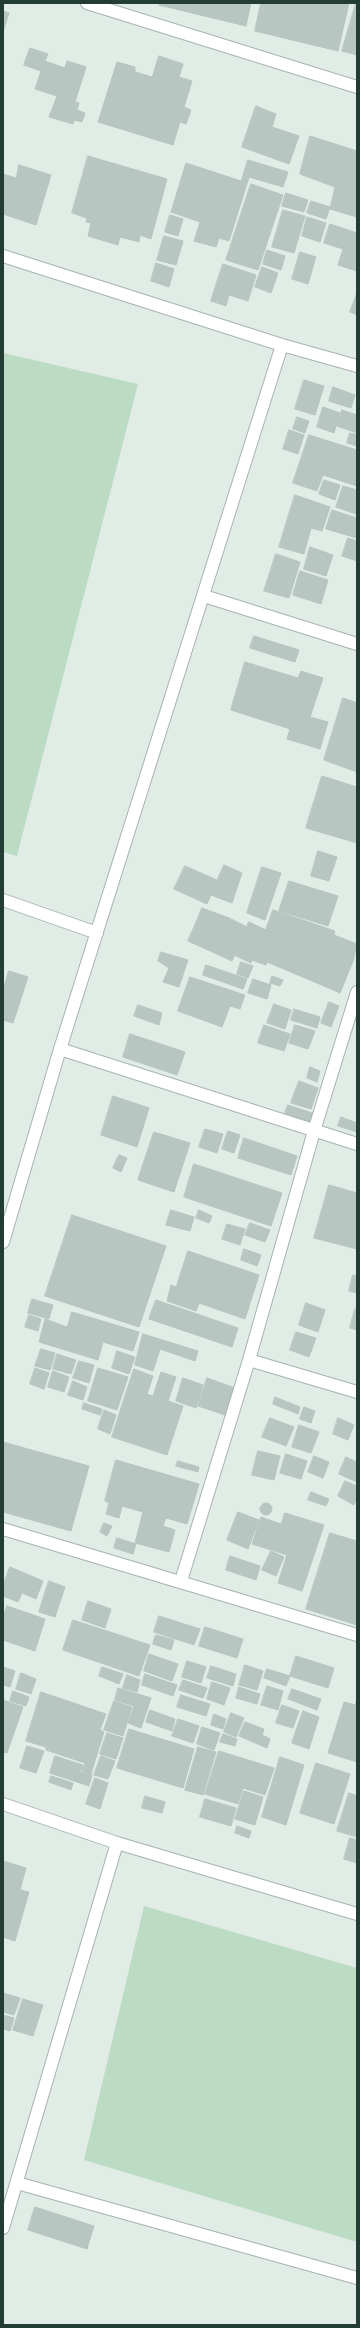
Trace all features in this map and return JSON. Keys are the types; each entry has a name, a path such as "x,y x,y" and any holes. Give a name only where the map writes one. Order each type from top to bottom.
{"street":[{"path":"87,3 357,87"},
{"path":"3,256 282,345 357,366"},
{"path":"3,1242 60,1049 282,345"},
{"path":"204,596 357,644"},
{"path":"3,900 97,933"},
{"path":"181,1581 249,1360 314,1131 357,992"},
{"path":"60,1049 357,1144"},
{"path":"249,1360 357,1392"},
{"path":"3,1529 181,1581 357,1635"},
{"path":"3,1804 117,1843 357,1914"},
{"path":"3,2228 117,1843"},
{"path":"17,2183 357,2278"}],"green space":[{"path":"3,353 138,384 17,856 3,852"},
{"path":"144,1906 357,1968 357,2242 84,2160"}],"building":[{"path":"160,3 251,3 246,26 159,5"},
{"path":"261,3 349,3 338,51 255,31"},
{"path":"357,3 357,55 342,51"},
{"path":"3,11 9,13 3,32"},
{"path":"30,48 48,54 45,61 65,68 67,61 86,67 75,102 79,103 77,110 85,113 82,122 74,120 73,124 49,117 57,96 35,89 41,71 24,65"},
{"path":"159,56 183,64 179,77 192,81 184,107 191,110 186,124 180,122 173,145 98,122 117,62 135,67 135,72 152,77"},
{"path":"256,106 276,114 272,127 299,136 289,164 242,147"},
{"path":"310,136 357,151 357,217 330,209 335,187 300,174"},
{"path":"88,156 167,179 151,239 140,235 139,242 120,237 118,245 88,236 91,223 86,222 87,218 72,213"},
{"path":"248,160 288,172 283,187 249,177 229,241 219,238 216,247 194,241 200,222 171,212 186,163 241,181"},
{"path":"19,165 51,175 36,225 3,214 3,174 16,178"},
{"path":"251,184 283,195 258,270 226,260"},
{"path":"286,193 308,200 304,212 282,206"},
{"path":"311,201 330,207 326,219 307,213"},
{"path":"283,210 305,216 294,253 272,247"},
{"path":"170,215 183,219 178,236 165,232"},
{"path":"307,217 326,223 320,242 302,236"},
{"path":"330,224 357,233 357,271 338,265 343,249 324,243"},
{"path":"164,236 183,241 176,265 157,260"},
{"path":"267,250 285,256 281,270 263,264"},
{"path":"300,252 316,257 308,284 292,279"},
{"path":"156,263 174,269 169,287 151,281"},
{"path":"223,264 256,275 248,301 229,295 226,306 211,301"},
{"path":"262,267 278,273 271,293 255,287"},
{"path":"357,293 357,315 350,312"},
{"path":"304,380 324,386 315,415 295,409"},
{"path":"333,387 355,395 351,408 329,401"},
{"path":"323,407 340,413 334,433 317,427"},
{"path":"342,410 357,415 357,433 337,426"},
{"path":"297,417 309,421 305,433 293,429"},
{"path":"289,430 304,435 298,454 283,449"},
{"path":"350,433 357,435 357,446 347,443"},
{"path":"309,435 357,450 357,486 323,475 317,491 293,483"},
{"path":"324,480 340,485 335,500 319,494"},
{"path":"343,486 357,490 356,514 336,507"},
{"path":"295,495 330,507 322,531 311,528 304,554 279,547"},
{"path":"332,510 357,518 357,538 326,529"},
{"path":"348,538 357,541 357,561 342,556"},
{"path":"310,547 333,555 326,576 304,569"},
{"path":"276,554 300,562 289,598 264,591"},
{"path":"300,571 328,580 321,604 293,595"},
{"path":"254,636 299,650 295,662 250,648"},
{"path":"245,662 298,678 301,671 323,678 310,717 328,722 320,749 287,739 290,729 231,710"},
{"path":"343,698 357,703 357,772 324,760"},
{"path":"322,776 357,787 357,843 306,828"},
{"path":"318,851 337,857 329,881 311,876"},
{"path":"224,865 242,873 232,903 211,895"},
{"path":"185,866 217,880 207,904 174,889"},
{"path":"262,867 281,873 265,920 247,913"},
{"path":"289,881 338,896 328,926 279,911"},
{"path":"202,908 229,918 222,934 196,923"},
{"path":"273,910 335,931 334,935 357,944 353,961 300,941 302,937 281,929 278,935 266,930"},
{"path":"229,918 247,927 239,945 221,936"},
{"path":"249,922 266,930 251,963 234,955"},
{"path":"196,923 216,932 208,950 188,941"},
{"path":"281,929 302,937 294,955 331,969 324,986 267,962"},
{"path":"266,930 278,935 266,965 252,960"},
{"path":"216,932 222,934 221,936 239,945 232,961 208,950"},
{"path":"300,941 337,955 331,969 294,955"},
{"path":"161,952 188,960 179,987 163,982 169,968 158,961"},
{"path":"337,955 353,961 340,993 324,986"},
{"path":"241,962 253,966 248,978 237,974"},
{"path":"206,965 247,979 243,989 203,975"},
{"path":"9,971 28,977 13,1023 3,1020 3,990"},
{"path":"272,976 283,980 280,986 270,983"},
{"path":"190,977 245,995 240,1009 230,1006 222,1027 178,1011"},
{"path":"253,979 271,985 267,999 248,993"},
{"path":"329,1002 339,1006 331,1027 321,1023"},
{"path":"274,1004 291,1010 285,1029 267,1023"},
{"path":"138,1005 162,1013 159,1025 134,1016"},
{"path":"294,1009 320,1017 317,1028 291,1020"},
{"path":"264,1025 290,1034 284,1051 258,1043"},
{"path":"295,1025 315,1031 308,1049 289,1043"},
{"path":"130,1034 185,1052 177,1075 123,1057"},
{"path":"310,1067 320,1071 317,1082 307,1078"},
{"path":"299,1081 318,1088 311,1109 291,1103"},
{"path":"113,1096 149,1108 137,1147 101,1135"},
{"path":"288,1105 315,1114 313,1123 285,1113"},
{"path":"341,1117 357,1123 357,1132 338,1126"},
{"path":"205,1129 223,1134 217,1153 199,1147"},
{"path":"228,1131 240,1135 234,1153 222,1149"},
{"path":"154,1132 190,1143 174,1192 138,1180"},
{"path":"244,1138 297,1156 291,1175 238,1158"},
{"path":"119,1155 127,1158 121,1172 113,1168"},
{"path":"194,1164 282,1193 271,1226 184,1197"},
{"path":"329,1185 357,1193 357,1249 314,1238"},
{"path":"171,1210 194,1217 190,1231 166,1225"},
{"path":"199,1210 212,1216 209,1223 196,1218"},
{"path":"72,1215 166,1246 139,1327 45,1296"},
{"path":"250,1223 270,1230 265,1242 245,1235"},
{"path":"227,1224 245,1229 240,1245 222,1239"},
{"path":"244,1249 261,1255 257,1266 241,1260"},
{"path":"188,1251 259,1275 245,1319 199,1303 196,1311 167,1301 171,1285 176,1287"},
{"path":"353,1275 357,1276 357,1293 349,1291"},
{"path":"32,1299 53,1305 49,1319 28,1313"},
{"path":"156,1300 238,1328 232,1347 149,1319"},
{"path":"306,1303 325,1310 318,1332 299,1325"},
{"path":"355,1309 357,1310 357,1330 350,1328"},
{"path":"72,1312 139,1332 133,1351 103,1342 98,1360 39,1342 45,1319 67,1327"},
{"path":"29,1315 41,1319 38,1331 25,1327"},
{"path":"296,1332 316,1338 309,1357 290,1350"},
{"path":"143,1334 198,1351 195,1361 160,1349 153,1371 135,1365"},
{"path":"41,1349 55,1353 50,1370 35,1366"},
{"path":"117,1351 135,1357 129,1374 112,1368"},
{"path":"57,1354 76,1360 71,1374 53,1369"},
{"path":"79,1361 94,1365 89,1383 73,1378"},
{"path":"35,1368 49,1373 44,1389 30,1384"},
{"path":"98,1368 128,1377 117,1410 88,1401"},
{"path":"134,1369 153,1376 147,1394 153,1396 161,1372 176,1377 168,1401 183,1406 167,1455 112,1437"},
{"path":"53,1371 69,1377 64,1392 48,1387"},
{"path":"183,1378 203,1385 196,1408 176,1401"},
{"path":"207,1378 235,1388 225,1415 198,1406"},
{"path":"73,1381 87,1387 83,1400 68,1395"},
{"path":"275,1397 300,1407 298,1414 273,1404"},
{"path":"84,1403 102,1409 100,1415 82,1409"},
{"path":"304,1407 315,1411 311,1423 300,1419"},
{"path":"104,1410 116,1415 110,1434 98,1429"},
{"path":"270,1418 294,1427 286,1446 262,1437"},
{"path":"338,1418 354,1425 348,1440 333,1434"},
{"path":"299,1425 319,1432 311,1453 292,1447"},
{"path":"3,1442 89,1466 71,1531 3,1512"},
{"path":"258,1451 280,1456 274,1480 252,1475"},
{"path":"286,1454 307,1461 301,1479 280,1473"},
{"path":"314,1456 329,1462 323,1478 308,1472"},
{"path":"346,1457 357,1462 357,1482 339,1474"},
{"path":"116,1460 199,1484 187,1524 166,1518 163,1526 175,1530 169,1552 135,1543 143,1512 122,1506 119,1518 106,1514 109,1503 105,1501"},
{"path":"178,1461 199,1467 198,1472 176,1466"},
{"path":"345,1481 357,1486 357,1498 354,1505 338,1496"},
{"path":"311,1492 329,1499 326,1506 308,1500"},
{"path":"264,1503 268,1503 272,1509 268,1515 264,1515 260,1511 260,1507"},
{"path":"238,1512 259,1520 248,1549 227,1540"},
{"path":"285,1513 324,1525 302,1591 278,1583 287,1555 252,1544 261,1517 281,1524"},
{"path":"104,1523 112,1526 107,1536 100,1532"},
{"path":"330,1533 357,1541 357,1625 306,1609"},
{"path":"117,1538 136,1544 133,1554 114,1548"},
{"path":"271,1551 284,1557 276,1576 262,1570"},
{"path":"230,1556 260,1566 256,1580 226,1570"},
{"path":"10,1567 43,1581 36,1599 22,1593 18,1602 3,1596 5,1588 3,1586"},
{"path":"49,1581 65,1587 55,1617 39,1612"},
{"path":"88,1601 111,1609 105,1628 82,1620"},
{"path":"7,1606 45,1619 35,1651 3,1640 3,1618"},
{"path":"159,1616 200,1629 194,1645 154,1632"},
{"path":"73,1620 150,1645 139,1676 63,1650"},
{"path":"205,1627 243,1639 237,1658 199,1646"},
{"path":"156,1635 174,1640 171,1650 153,1644"},
{"path":"149,1654 178,1664 172,1681 144,1671"},
{"path":"296,1656 334,1668 328,1688 290,1676"},
{"path":"187,1661 206,1667 201,1683 182,1677"},
{"path":"245,1665 263,1671 257,1690 239,1685"},
{"path":"211,1666 236,1674 233,1686 207,1678"},
{"path":"3,1667 15,1671 10,1687 3,1685"},
{"path":"102,1667 123,1674 119,1684 99,1676"},
{"path":"267,1669 290,1676 286,1686 264,1678"},
{"path":"21,1673 36,1679 31,1694 16,1689"},
{"path":"145,1674 177,1685 173,1696 142,1685"},
{"path":"127,1675 140,1680 137,1692 123,1688"},
{"path":"183,1680 207,1688 203,1698 179,1690"},
{"path":"212,1682 230,1688 224,1705 207,1699"},
{"path":"267,1686 283,1691 278,1710 261,1705"},
{"path":"239,1687 260,1694 257,1704 236,1698"},
{"path":"118,1688 151,1698 141,1728 128,1723 134,1706 115,1700"},
{"path":"292,1689 321,1699 317,1710 288,1699"},
{"path":"13,1691 29,1697 26,1706 10,1701"},
{"path":"41,1692 106,1714 100,1730 104,1732 91,1774 82,1771 85,1763 46,1750 46,1747 26,1741"},
{"path":"181,1695 210,1704 206,1716 177,1707"},
{"path":"357,1698 357,1762 328,1753 344,1702 355,1705"},
{"path":"3,1700 23,1707 7,1753 3,1752"},
{"path":"114,1701 132,1707 123,1736 104,1730"},
{"path":"282,1705 299,1711 293,1728 276,1723"},
{"path":"150,1710 175,1719 172,1731 146,1722"},
{"path":"303,1711 319,1717 309,1749 292,1743"},
{"path":"231,1713 244,1718 236,1737 224,1732"},
{"path":"214,1714 226,1719 223,1729 211,1725"},
{"path":"178,1719 199,1726 193,1743 172,1736"},
{"path":"245,1722 264,1729 262,1735 270,1739 267,1748 239,1736"},
{"path":"202,1727 220,1733 214,1750 197,1744"},
{"path":"129,1729 194,1749 183,1788 117,1768"},
{"path":"107,1733 123,1738 116,1759 100,1754"},
{"path":"223,1734 237,1739 235,1746 220,1742"},
{"path":"27,1746 44,1751 36,1773 20,1768"},
{"path":"198,1747 216,1752 203,1795 185,1790"},
{"path":"219,1751 274,1768 265,1795 243,1788 238,1804 205,1794"},
{"path":"55,1756 83,1765 80,1772 92,1775 89,1786 50,1773"},
{"path":"101,1756 115,1761 108,1779 94,1775"},
{"path":"280,1757 304,1765 286,1825 262,1817"},
{"path":"316,1763 350,1774 334,1824 300,1813"},
{"path":"51,1776 73,1783 71,1790 49,1782"},
{"path":"95,1778 108,1783 100,1809 86,1804"},
{"path":"244,1791 263,1797 255,1825 235,1819"},
{"path":"349,1793 357,1796 357,1837 337,1831"},
{"path":"145,1796 165,1802 162,1813 142,1808"},
{"path":"205,1799 236,1808 231,1826 200,1817"},
{"path":"237,1826 251,1831 249,1838 235,1833"},
{"path":"350,1838 357,1840 357,1863 344,1859"},
{"path":"3,1861 26,1868 20,1890 29,1892 15,1941 3,1937"},
{"path":"3,1993 20,1998 14,2015 3,2012"},
{"path":"23,1999 43,2005 33,2036 13,2030"},
{"path":"3,2015 14,2018 10,2031 3,2029"},
{"path":"35,2207 94,2226 87,2249 28,2230"}]}
